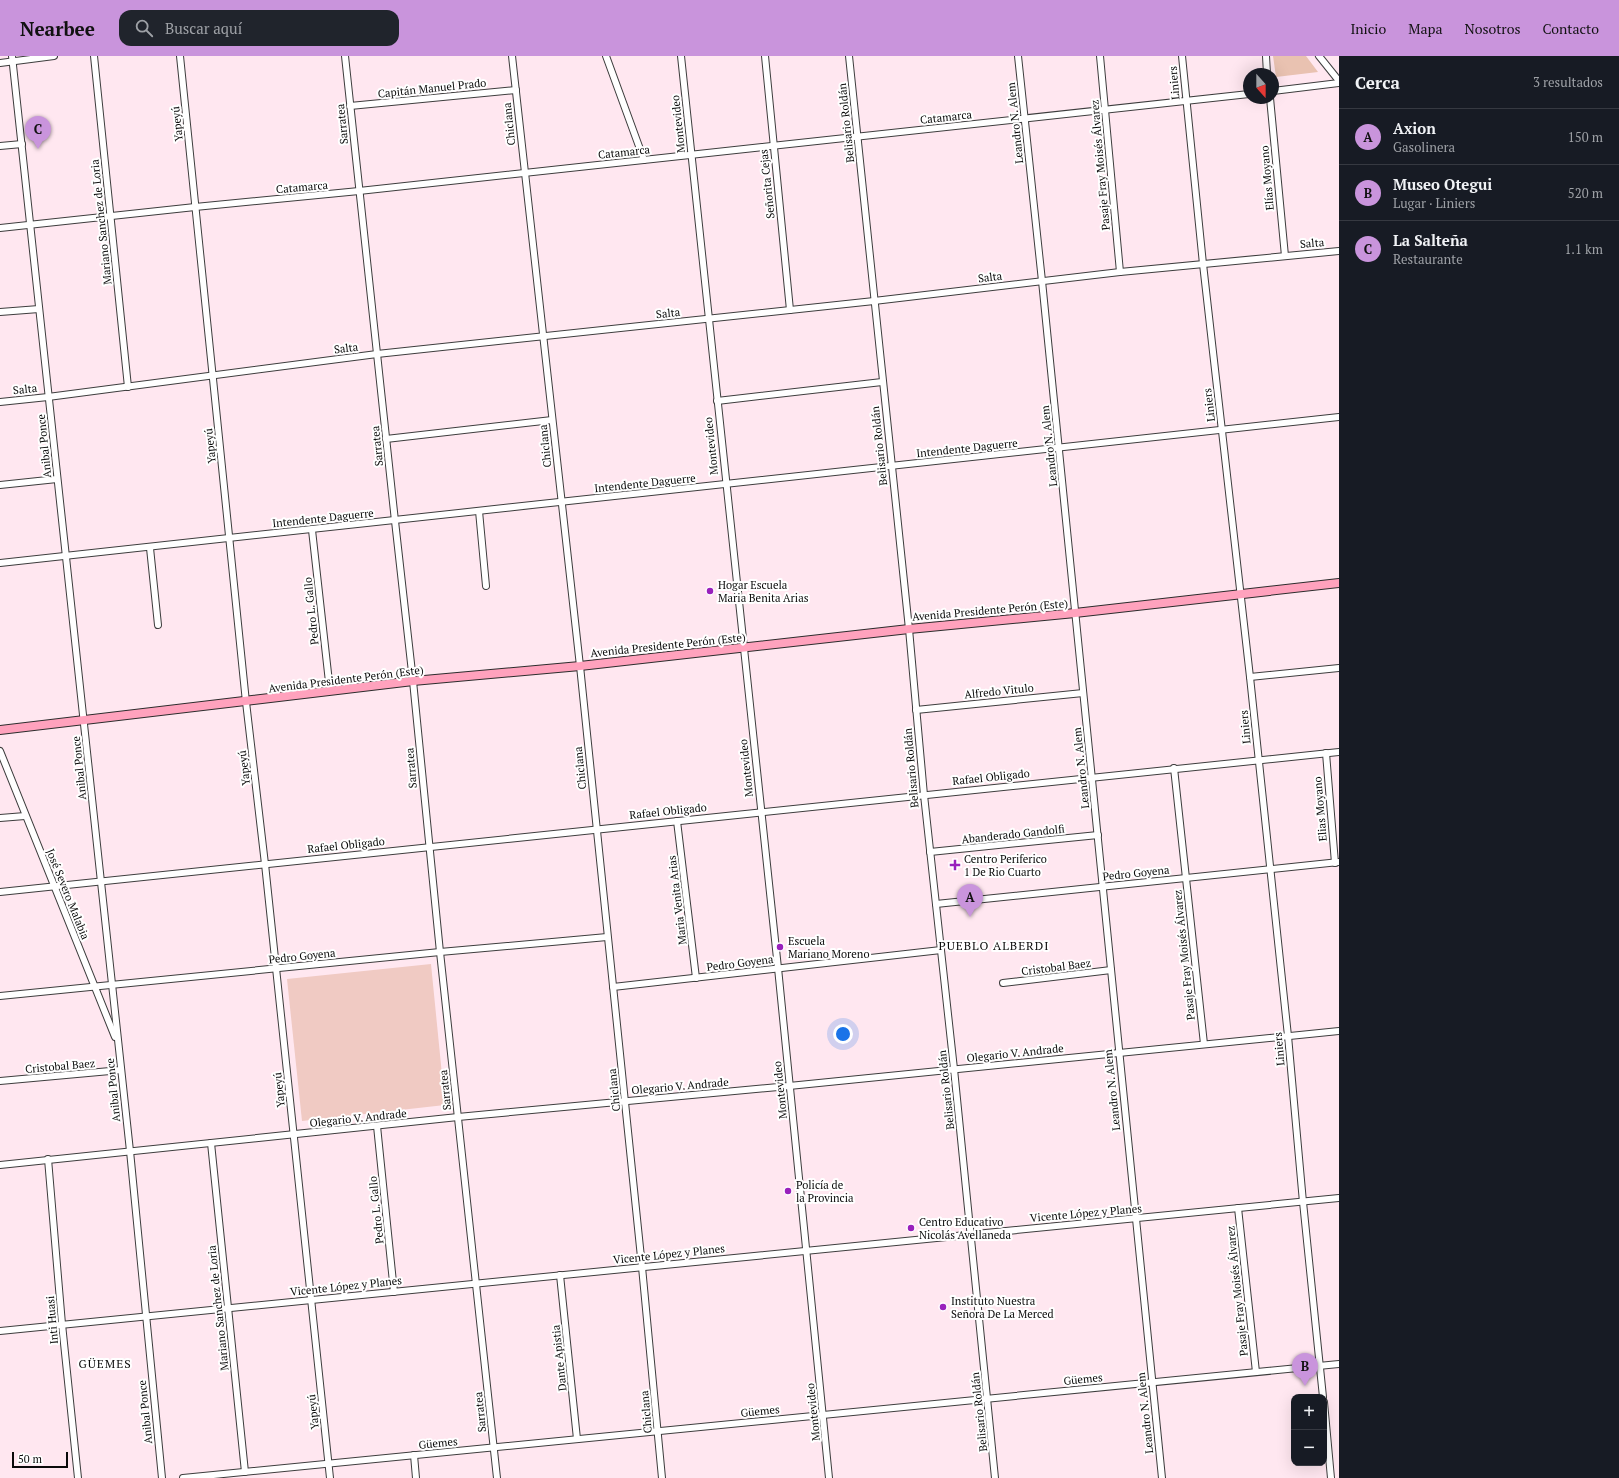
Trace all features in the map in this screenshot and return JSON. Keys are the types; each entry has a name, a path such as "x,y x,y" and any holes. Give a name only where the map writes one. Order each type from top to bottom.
{"main road":[{"name":"Avenida Presidente Perón (Este)","path":"0,730 413,681 580,666 909,629 1076,613 1339,583"}],"street":[{"path":"0,63 13,59 54,56"},
{"name":"Mariano Sanchez de Loria","path":"94,56 128,387"},
{"name":"Yapeyú","path":"180,56 246,702 265,864 330,1478"},
{"name":"Sarratea","path":"345,56 497,1478"},
{"name":"Chiclana","path":"512,56 542,337 580,666 642,1267 662,1478"},
{"path":"606,56 644,160"},
{"name":"Montevideo","path":"681,56 725,484 778,968 829,1478"},
{"name":"Señorita Cejas","path":"765,56 790,310"},
{"name":"Belisario Roldán","path":"849,56 909,629 924,794 996,1478"},
{"name":"Leandro N. Alem","path":"1018,56 1076,613 1118,1053 1162,1478"},
{"name":"Pasaje Fray Moisés Álvarez","path":"1100,56 1120,272"},
{"name":"Liniers","path":"1182,56 1203,264 1239,594 1250,677 1288,1036 1303,1202 1324,1394"},
{"path":"1266,56 1267,68"},
{"path":"1279,90 1339,82 1319,56"},
{"name":"Anibal Ponce","path":"13,59 48,397 84,719 111,986 130,1150 162,1478"},
{"name":"Capitán Manuel Prado","path":"350,106 516,90"},
{"name":"Catamarca","path":"0,228 195,206 359,191 1243,95"},
{"name":"Elías Moyano","path":"1271,104 1285,256"},
{"path":"0,146 22,144"},
{"name":"Salta","path":"0,402 128,387 377,354 874,301 1042,280 1339,251"},
{"path":"0,312 39,309"},
{"path":"717,401 882,382"},
{"name":"Intendente Daguerre","path":"0,563 150,548 1339,417"},
{"path":"386,438 552,420"},
{"path":"0,485 57,479"},
{"path":"479,511 486,586"},
{"name":"Pedro L. Gallo","path":"312,530 330,691"},
{"path":"150,548 158,625"},
{"path":"1250,677 1339,668"},
{"name":"Alfredo Vitulo","path":"916,710 1083,693"},
{"name":"José Severo Malabia","path":"0,751 118,1044"},
{"name":"Rafael Obligado","path":"0,892 924,794 1339,752"},
{"name":"Elias Moyano","path":"1326,753 1337,862"},
{"name":"Pasaje Fray Moisés Álvarez","path":"1174,768 1204,1044"},
{"path":"0,818 25,816"},
{"name":"Maria Venita Arias","path":"677,820 696,978"},
{"name":"Abanderado Gandolfi","path":"930,852 1098,835"},
{"name":"Pedro Goyena","path":"936,904 1337,862"},
{"name":"Pedro Goyena","path":"0,996 440,952 607,937"},
{"name":"Pedro Goyena","path":"613,987 941,950"},
{"name":"Cristobal Baez","path":"1003,983 1111,970"},
{"name":"Olegario V. Andrade","path":"0,1165 130,1150 458,1117 789,1086 1339,1031"},
{"name":"Cristobal Baez","path":"0,1081 121,1070"},
{"name":"Pedro L. Gallo","path":"377,1126 394,1292"},
{"name":"Mariano Sanchez de Loria","path":"211,1143 245,1472"},
{"name":"Inti Huasi","path":"48,1159 62,1324 78,1478"},
{"name":"Vicente López y Planes","path":"0,1330 1339,1198"},
{"name":"Pasaje Fray Moisés Álvarez","path":"1238,1208 1256,1372"},
{"name":"Dante Apistia","path":"560,1275 577,1439"},
{"name":"Güemes","path":"183,1478 1339,1364"},
{"path":"1327,1430 1331,1478"},
{"path":"414,1455 416,1478"}],"shaded area":[{"path":"1273,56 1306,56 1318,72 1279,77 1279,68 1275,68"},
{"path":"431,964 445,1105 302,1121 287,979"}],"place":[{"name":"La Salteña","path":"38,149"},
{"name":"Hogar Escuela Maria Benita Arias","path":"710,591"},
{"name":"Centro Periferico 1 De Rio Cuarto","path":"955,865"},
{"name":"Axion","path":"970,917"},
{"name":"Escuela Mariano Moreno","path":"780,947"},
{"name":"Policía de la Provincia","path":"788,1191"},
{"name":"Centro Educativo Nicolás Avellaneda","path":"911,1228"},
{"name":"Instituto Nuestra Señora De La Merced","path":"943,1307"},
{"name":"Museo Otegui","path":"1305,1386"}],"district":[{"name":"PUEBLO ALBERDI","path":"994,945"},
{"name":"GÜEMES","path":"105,1363"}]}
